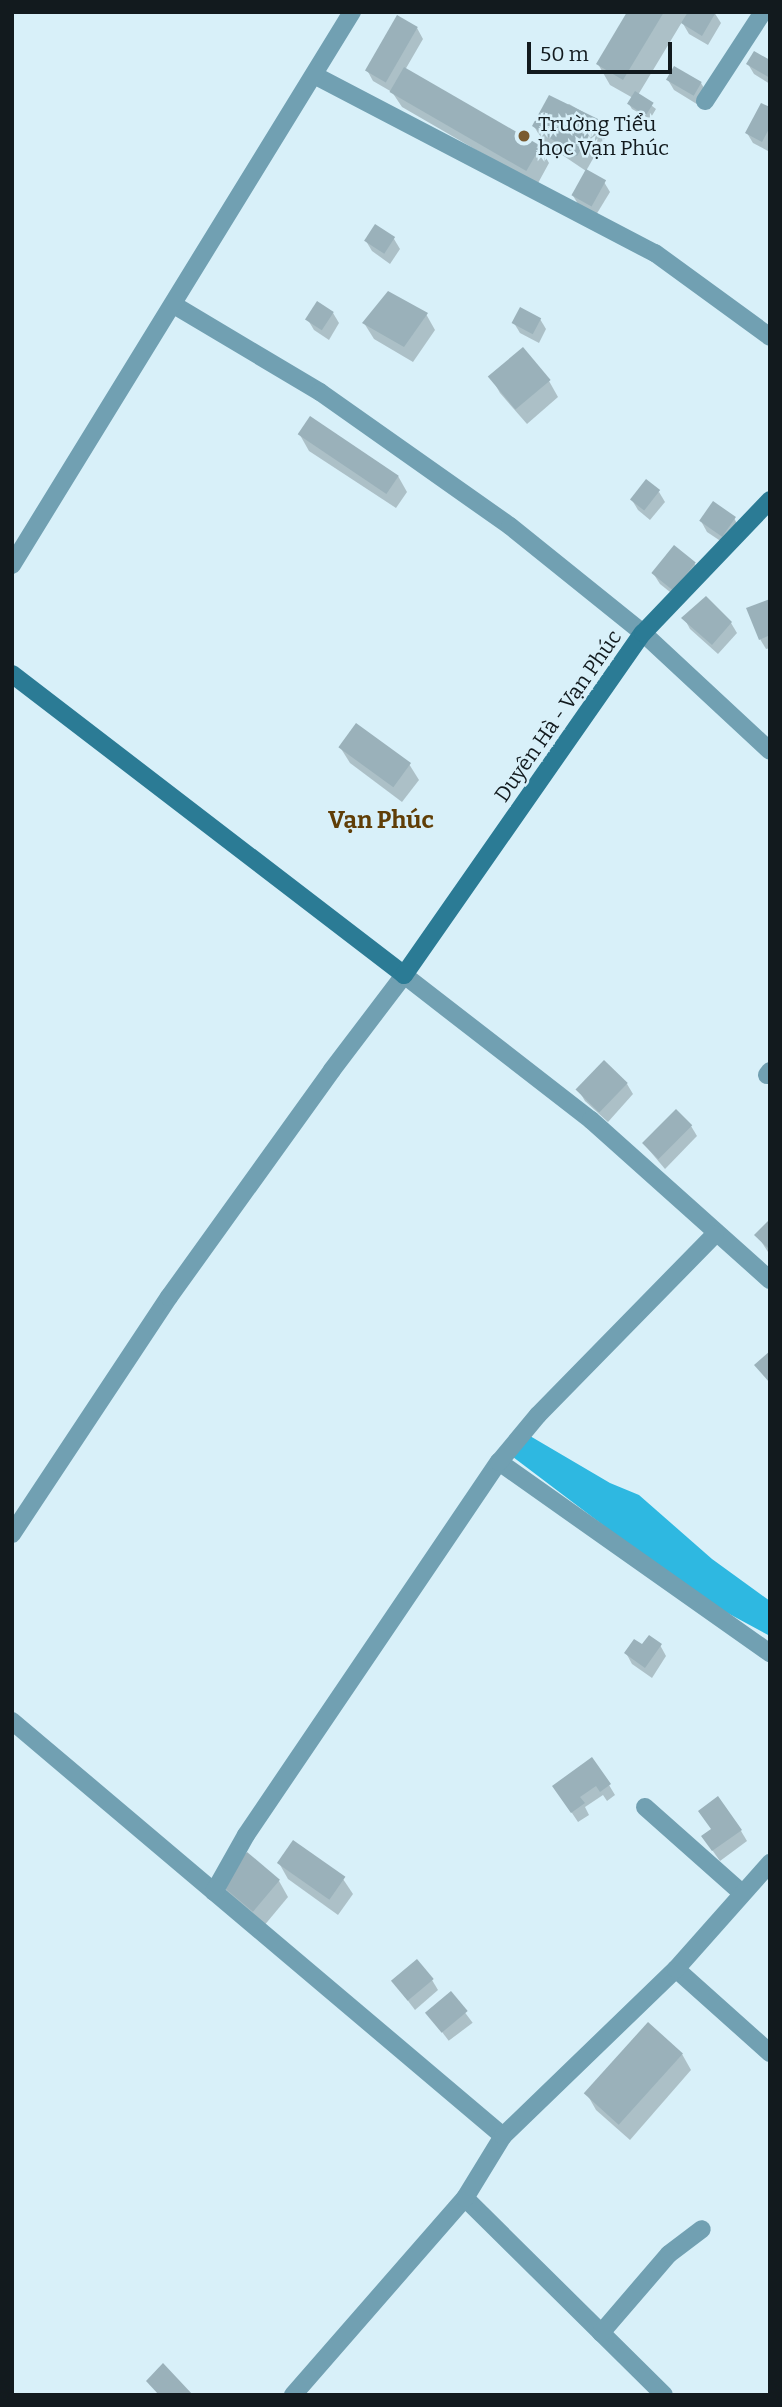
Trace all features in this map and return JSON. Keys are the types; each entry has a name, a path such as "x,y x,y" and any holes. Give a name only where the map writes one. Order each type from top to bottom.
{"street":[{"path":"12,565 352,12"},
{"path":"705,101 763,12"},
{"path":"314,75 655,253 770,337"},
{"path":"174,305 320,392 510,526 643,633 770,751"},
{"name":"Duyên Hà - Vạn Phúc","path":"404,975 643,633 770,500"},
{"path":"12,674 591,1120 715,1234 770,1280"},
{"path":"12,1534 169,1297 332,1070 404,975"},
{"path":"214,1892 246,1835 499,1462 538,1415 715,1234"},
{"path":"499,1462 770,1653"},
{"path":"12,1721 503,2136"},
{"path":"645,1807 742,1893"},
{"path":"293,2395 465,2198 503,2136 676,1969 770,1863"},
{"path":"676,1969 770,2053"},
{"path":"465,2198 658,2393"},
{"path":"601,2333 669,2254 702,2230"}],"water":[{"path":"530,1436 610,1483 639,1495 712,1559 770,1601 770,1636 698,1597 513,1457"}],"building":[{"path":"627,12 664,12 623,80 596,64"},
{"path":"688,12 716,12 702,36 681,23"},
{"path":"397,15 418,27 386,82 365,70"},
{"path":"754,51 770,60 770,78 746,64"},
{"path":"674,66 702,82 694,96 666,80"},
{"path":"404,67 541,146 526,171 390,92"},
{"path":"635,91 654,103 646,115 627,104"},
{"path":"549,95 598,119 577,156 532,126"},
{"path":"761,103 770,107 770,127 762,142 745,133"},
{"path":"586,169 606,180 592,206 571,195"},
{"path":"375,224 395,237 384,254 364,241"},
{"path":"388,291 428,313 404,347 362,323"},
{"path":"317,301 334,312 322,330 305,319"},
{"path":"520,307 541,318 533,334 512,323"},
{"path":"523,347 551,380 515,410 488,377"},
{"path":"310,416 399,476 386,494 298,434"},
{"path":"646,479 660,490 644,511 630,499"},
{"path":"713,501 736,517 722,537 699,521"},
{"path":"674,545 696,563 673,591 651,573"},
{"path":"706,596 732,622 712,645 681,618"},
{"path":"770,599 770,635 759,640 746,608"},
{"path":"356,723 411,763 393,787 338,747"},
{"path":"604,1060 628,1083 599,1112 576,1089"},
{"path":"676,1109 692,1125 658,1159 642,1143"},
{"path":"770,1219 770,1250 754,1235"},
{"path":"770,1351 770,1383 754,1365"},
{"path":"649,1635 662,1644 645,1668 624,1653 634,1639 642,1644"},
{"path":"592,1757 611,1784 600,1792 596,1786 580,1797 585,1803 571,1813 552,1786"},
{"path":"718,1796 742,1830 712,1851 701,1836 711,1829 698,1811"},
{"path":"293,1840 345,1877 329,1900 277,1863"},
{"path":"247,1852 280,1880 253,1912 220,1884"},
{"path":"417,1959 434,1979 408,2001 391,1981"},
{"path":"451,1991 468,2011 442,2033 425,2013"},
{"path":"648,2022 683,2053 619,2125 584,2093"},
{"path":"163,2363 193,2395 159,2395 146,2381"}],"place":[{"name":"Trường Tiểu học Vạn Phúc","path":"524,136"}],"district":[{"name":"Vạn Phúc","path":"381,821"}]}
